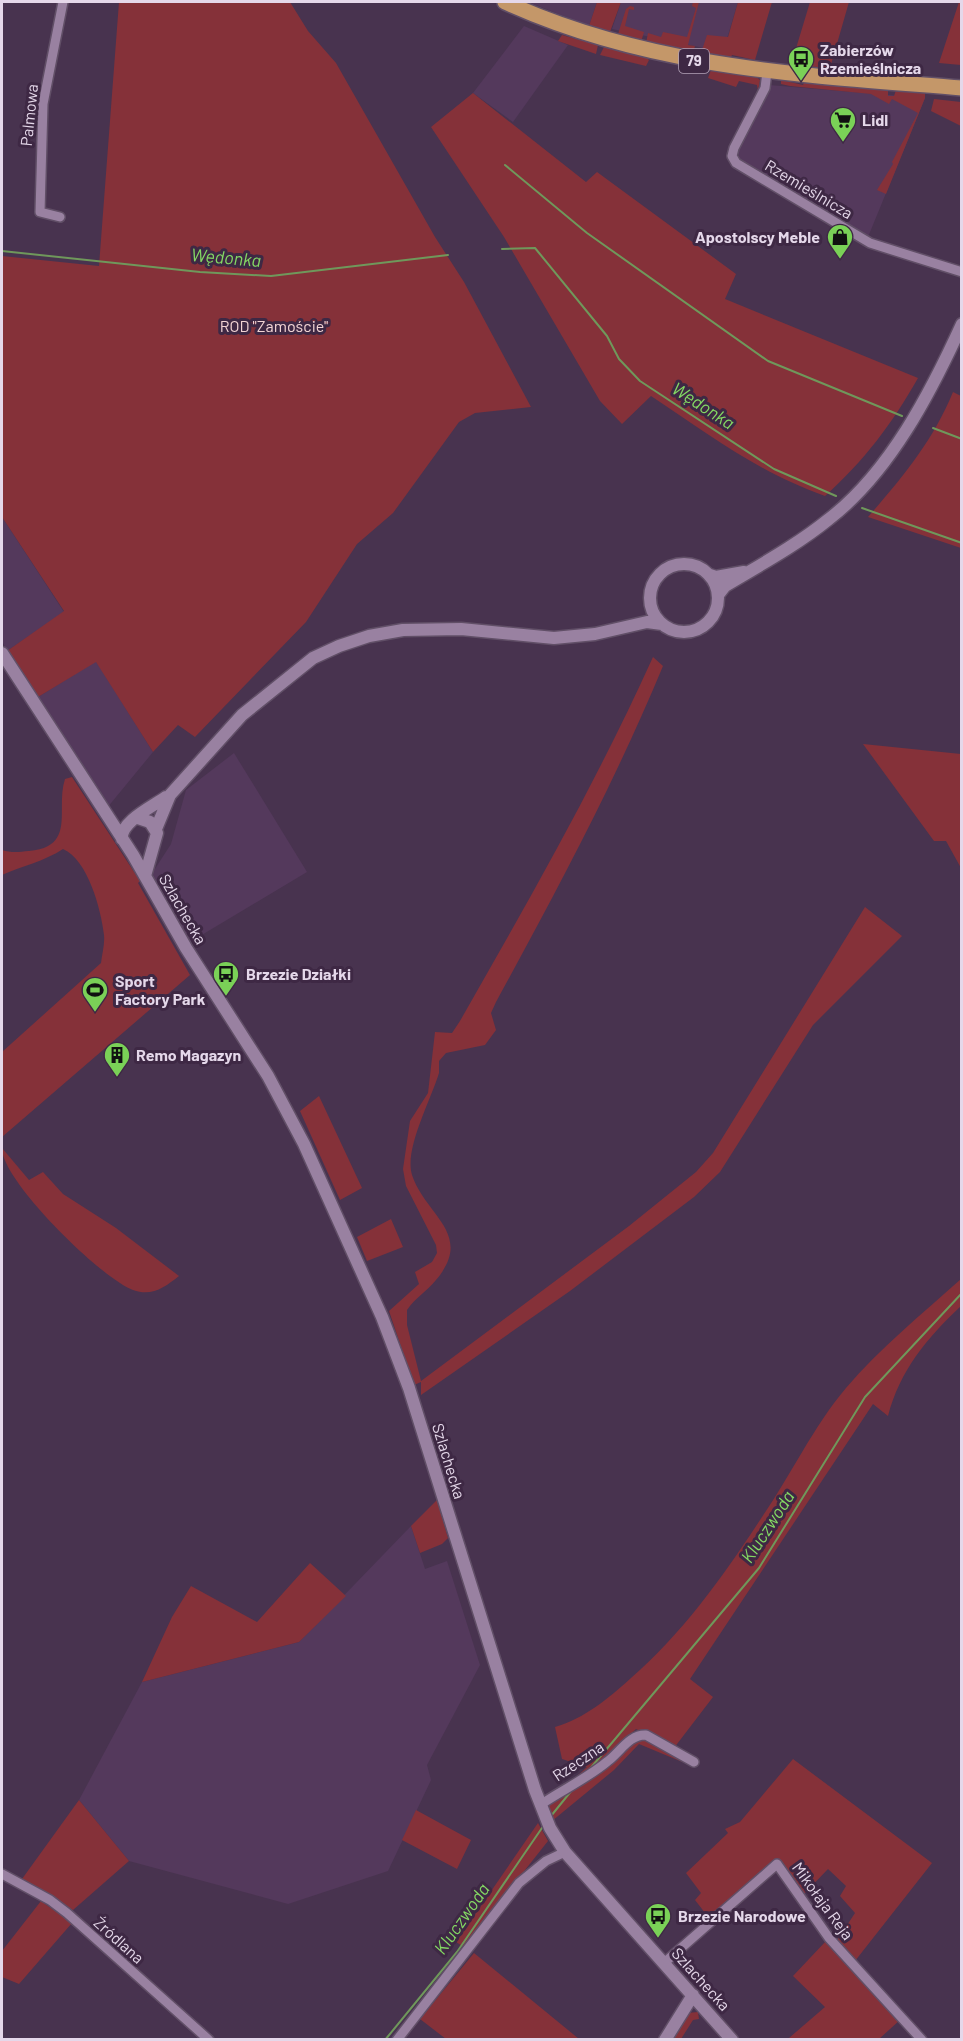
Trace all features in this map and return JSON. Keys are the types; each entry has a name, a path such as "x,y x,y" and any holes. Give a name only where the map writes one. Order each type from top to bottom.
{"main road":[{"name":"79","path":"506,2 563,26 631,47 700,63 767,72 962,88"}],"street":[{"name":"Palmowa","path":"60,217 40,212 40,189 43,104 63,2"},
{"name":"Rzemieślnicza","path":"767,72 765,88 734,148 732,156 736,163 870,243 962,272"},
{"path":"170,795 156,829 157,837 153,848 139,853 124,843 122,830 134,819 170,795 242,716 313,658 339,645 369,636 403,630 461,629 554,638 595,634 627,625 654,621 679,632 698,629 714,615 718,594 725,586 793,546 830,519 864,486 917,413 941,371 962,324"},
{"path":"627,625 643,614 656,578 670,566 692,564 716,577 748,572"},
{"path":"710,575 718,594"},
{"path":"649,596 654,614 662,624"},
{"name":"Szlachecka","path":"2,653 145,876 186,948 283,1102 382,1317 416,1410 541,1808 550,1828 565,1852 732,2040"},
{"path":"105,813 134,819 147,819 156,829"},
{"name":"Szlachecka","path":"145,876 153,848"},
{"name":"Rzeczna","path":"541,1808 608,1762 631,1739 640,1735 646,1735 694,1762"},
{"path":"397,2040 519,1883 546,1861 565,1852"},
{"name":"Mikołaja Reja","path":"664,1963 777,1864 829,1938 922,2040"},
{"name":"Źródlana","path":"2,1874 50,1900 67,1913 209,2040"},
{"path":"665,2040 693,1995"}],"shaded area":[{"path":"528,2 597,2 589,26"},
{"path":"621,2 738,2 723,52 612,29"},
{"path":"524,26 568,45 513,122 473,93"},
{"path":"769,85 925,98 868,237 740,159 737,151"},
{"path":"2,517 64,612 7,651 2,641"},
{"path":"96,661 153,752 107,808 38,697"},
{"path":"234,753 307,872 190,942 151,875 171,844 186,790"},
{"path":"411,1526 425,1569 447,1561 480,1665 427,1765 431,1780 388,1871 288,1904 129,1861 79,1800 142,1682 299,1642"}],"green space":[{"name":"ROD \"Zamoście\"","path":"119,2 290,2 308,31 336,63 435,237 464,282 531,407 475,413 459,422 393,513 357,544 306,622 195,737 178,725 153,752 96,662 38,697 7,651 64,611 2,517 2,256 99,266"},
{"path":"597,2 621,2 610,32 589,26"},
{"path":"693,2 699,2 688,45 695,46 693,52 646,43 648,33 661,37 663,32 687,37 696,8 692,6"},
{"path":"738,2 772,2 755,60 732,55 731,57 707,56 701,53 707,35 728,37"},
{"path":"810,2 849,2 830,68 791,65"},
{"path":"959,2 962,2 961,65 939,63"},
{"path":"630,6 634,7 634,10 629,9 625,26 644,32 641,42 618,34 626,9"},
{"path":"562,35 598,45 596,54 558,41"},
{"path":"604,47 649,60 646,66 600,55"},
{"path":"711,70 755,76 760,80 758,91 757,85 739,81 736,87 708,78"},
{"path":"781,80 803,85 804,83 888,89 888,96 894,96 896,90 925,92 925,98 886,194 877,190 893,164 918,113 892,99 889,104 871,94 790,86 781,84"},
{"path":"473,93 586,182 597,172 736,274 725,299 918,378 876,441 825,496 755,464 651,396 622,424 600,401 504,237 431,127"},
{"path":"934,99 961,102 961,126 931,111"},
{"path":"953,392 961,396 961,548 868,517 905,473 926,443"},
{"path":"653,657 663,666 645,709 563,878 496,1002 491,1013 496,1030 485,1045 446,1053 439,1061 439,1073 415,1138 411,1164 412,1175 418,1189 444,1225 451,1250 447,1264 436,1280 407,1310 407,1325 421,1381 629,1226 696,1172 713,1153 865,907 902,936 813,1025 720,1172 694,1197 570,1291 421,1395 421,1382 414,1385 389,1311 419,1284 415,1272 432,1262 437,1253 436,1245 406,1186 403,1169 410,1121 428,1093 435,1032 452,1033 460,1021 585,797"},
{"path":"863,744 961,754 961,868 946,841 934,841"},
{"name":"Sport Factory Park","path":"72,777 140,881 138,883 190,975 2,1137 2,1052 101,963 104,938 100,912 92,886 80,863 72,855 63,849 2,875 2,850 12,852 44,848 59,834 65,779"},
{"path":"319,1096 362,1188 340,1200 300,1111"},
{"path":"2,1148 29,1180 43,1172 63,1194 116,1228 179,1276 152,1292 133,1290 118,1282 78,1249 35,1204 6,1163"},
{"path":"391,1219 403,1247 367,1261 357,1237"},
{"path":"961,1279 961,1306 937,1330 907,1369 888,1416 873,1404 690,1679 713,1697 674,1748 636,1729 599,1764 576,1777 587,1767 562,1759 555,1727 586,1713 605,1700 668,1642 733,1560 773,1501 823,1419 846,1388 887,1345"},
{"path":"437,1500 448,1538 442,1544 420,1553 411,1526"},
{"path":"310,1563 346,1596 299,1642 142,1682 172,1617 191,1586 257,1622"},
{"path":"637,1739 648,1741 694,1764 692,1766 639,1744 614,1770 552,1821 546,1805"},
{"path":"793,1759 932,1863 855,1961 836,1942 855,1913 840,1896 846,1886 828,1869 803,1895 778,1862 709,1918 695,1900 701,1893 686,1873 728,1833 725,1829 740,1822"},
{"path":"79,1800 129,1861 73,1910 22,1879"},
{"path":"416,1810 471,1840 457,1869 402,1840"},
{"path":"538,1823 548,1841 464,1947 456,1942"},
{"path":"41,1901 72,1923 19,1984 2,1977 2,1951"},
{"path":"826,1941 900,2020 879,2039 789,2038 825,2007 793,1976"},
{"path":"474,1953 579,2039 446,2039 420,2019"},
{"path":"698,2012 699,2019 693,2020 681,2039 671,2040 687,2013"}],"waterway":[{"path":"505,165 587,233 768,361 902,416"},
{"name":"Wędonka","path":"502,249 535,248 607,336 619,359 640,381 774,469 836,496"},
{"name":"Wędonka","path":"2,251 200,272 271,276 448,255"},
{"path":"933,428 962,439"},
{"name":"Wędonka","path":"862,508 962,543"},
{"name":"Kluczwoda","path":"589,1770 759,1568 865,1397 962,1293"},
{"name":"Kluczwoda","path":"551,1816 572,1790"},
{"name":"Kluczwoda","path":"385,2040 457,1952 544,1825"}],"place":[{"name":"Zabierzów Rzemieślnicza","path":"801,82"},
{"name":"Lidl","path":"843,143"},
{"name":"Apostolscy Meble","path":"840,260"},
{"name":"Brzezie Działki","path":"226,997"},
{"name":"Sport Factory Park","path":"95,1013"},
{"name":"Remo Magazyn","path":"117,1078"},
{"name":"Brzezie Narodowe","path":"658,1939"}]}
